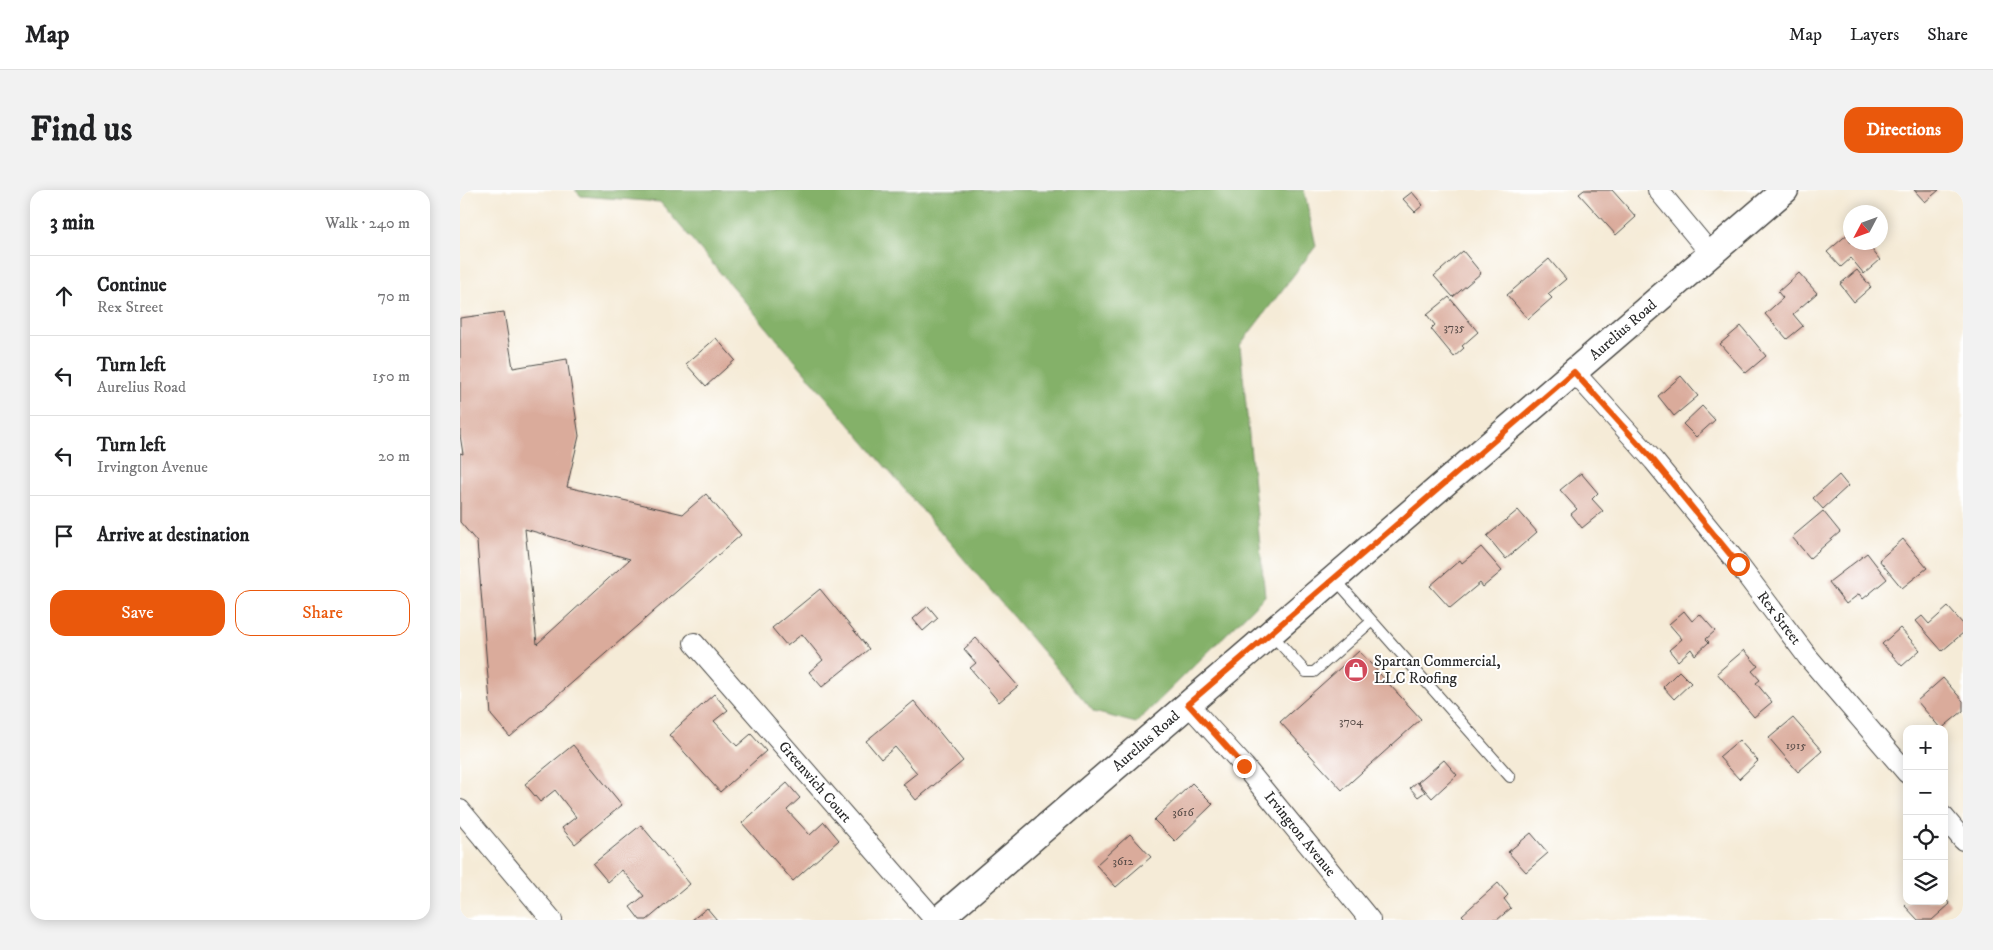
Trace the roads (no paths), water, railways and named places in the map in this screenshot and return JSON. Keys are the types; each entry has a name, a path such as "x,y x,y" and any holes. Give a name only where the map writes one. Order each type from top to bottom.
{"street":[{"path":"1658,190 1711,254"},
{"name":"Aurelius Road","path":"936,920 1785,190"},
{"name":"Rex Street","path":"1574,372 1654,461 1738,564 1807,656 1904,770"},
{"name":"Greenwich Court","path":"694,643 936,920"},
{"name":"Irvington Avenue","path":"1188,704 1244,766 1370,920"},
{"path":"460,810 552,920"},
{"path":"1948,823 1963,840"}],"lane":[{"path":"1335,578 1510,778"},
{"path":"1270,634 1306,672 1314,672 1372,621"}],"place":[{"name":"Spartan Commercial, LLC Roofing","path":"1356,670"}]}
